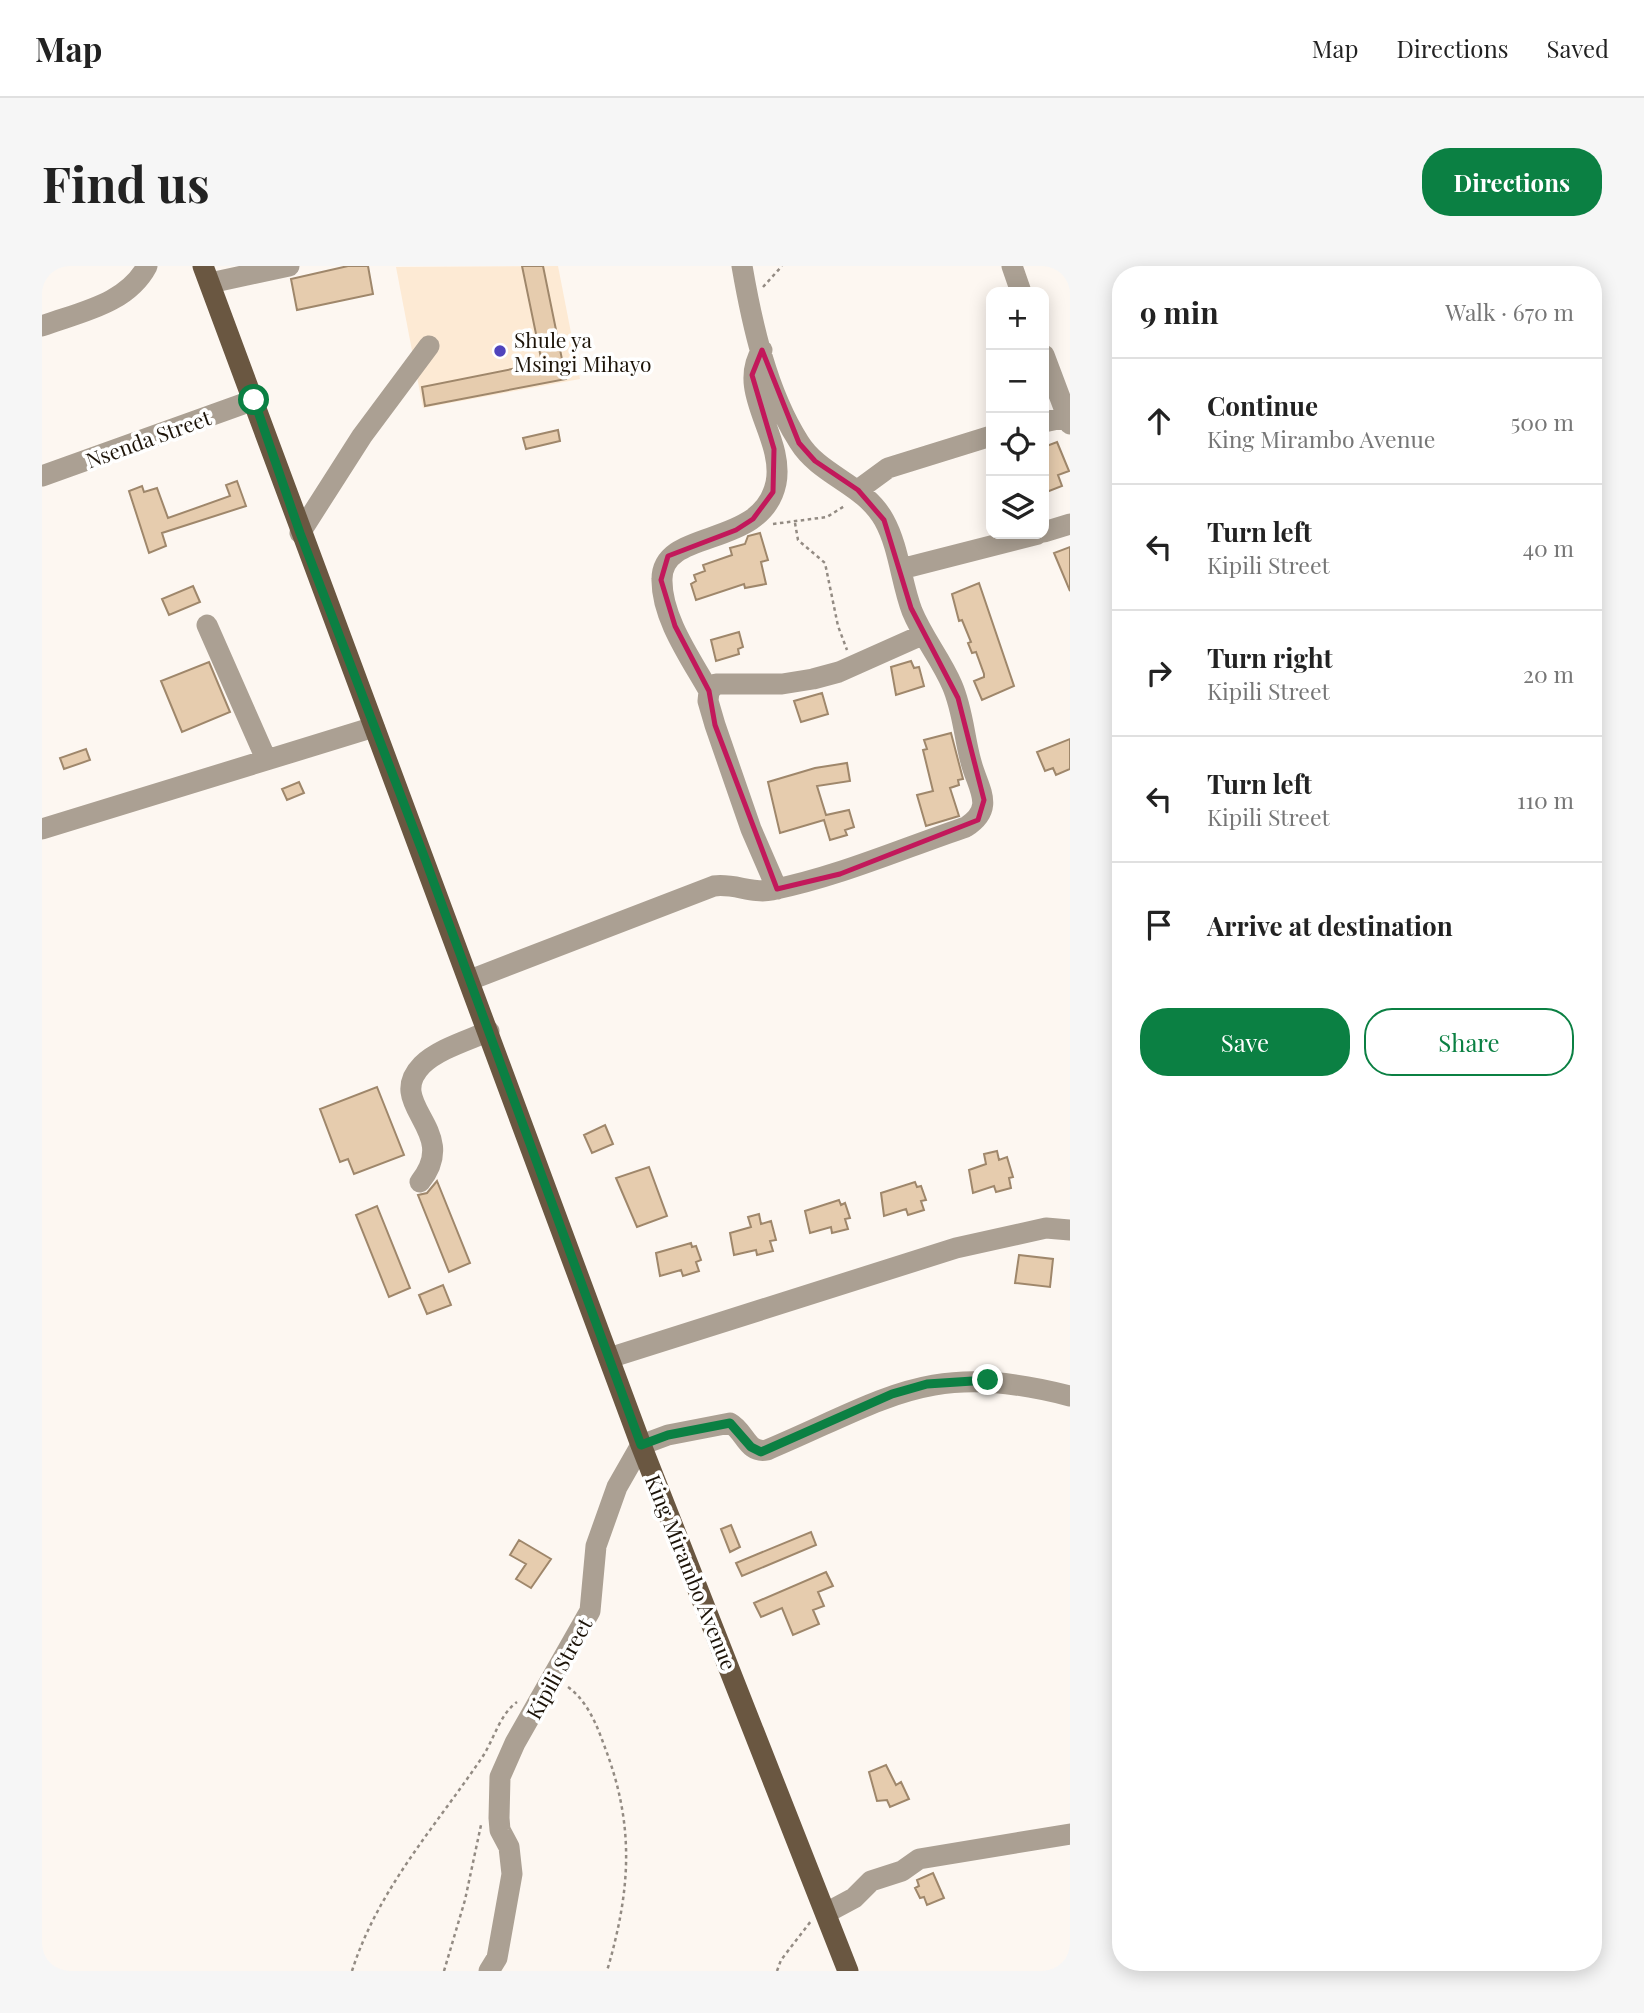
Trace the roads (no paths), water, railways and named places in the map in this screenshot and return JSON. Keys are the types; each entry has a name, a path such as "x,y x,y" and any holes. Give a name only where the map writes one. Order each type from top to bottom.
{"main road":[{"name":"King Mirambo Avenue","path":"207,275 300,533 470,980 641,1445 848,1971"}],"street":[{"path":"42,326 110,301 140,279 147,266"},
{"path":"207,275 289,266"},
{"path":"470,980 705,889 729,885 751,890 777,889 841,874 966,827 978,820 984,800 971,763 958,698 940,658 922,635 884,520 858,490 815,461 799,443 773,387 742,266"},
{"path":"1012,266 1019,287"},
{"path":"300,533 362,436 429,346"},
{"path":"762,350 751,375 777,468 773,492 753,519 714,538 680,548 668,556 661,580 675,626 709,691 715,725 751,829 777,889"},
{"path":"1049,369 1068,420 1049,422"},
{"name":"Nsenda Street","path":"42,476 254,400"},
{"path":"858,490 872,478 898,464 986,438"},
{"path":"1049,530 1070,524"},
{"path":"901,569 1018,539"},
{"path":"207,625 267,759"},
{"path":"709,691 716,684 782,684 814,679 856,665 922,635"},
{"path":"42,830 374,727"},
{"path":"419,1182 430,1170 433,1144 411,1099 409,1088 415,1074 424,1063 489,1031"},
{"path":"609,1358 956,1248 1046,1228 1070,1230"},
{"path":"641,1445 668,1435 730,1423 751,1447 767,1450 892,1394 955,1381 1026,1385 1070,1396"},
{"name":"Kipili Street","path":"489,1971 498,1958 501,1924 512,1874 509,1847 500,1826 500,1777 506,1758 590,1611 600,1533 617,1487 641,1445"},
{"path":"825,1909 854,1898 871,1881 902,1871 919,1859 1070,1834"}],"place":[{"name":"Shule ya Msingi Mihayo","path":"500,351"}]}
